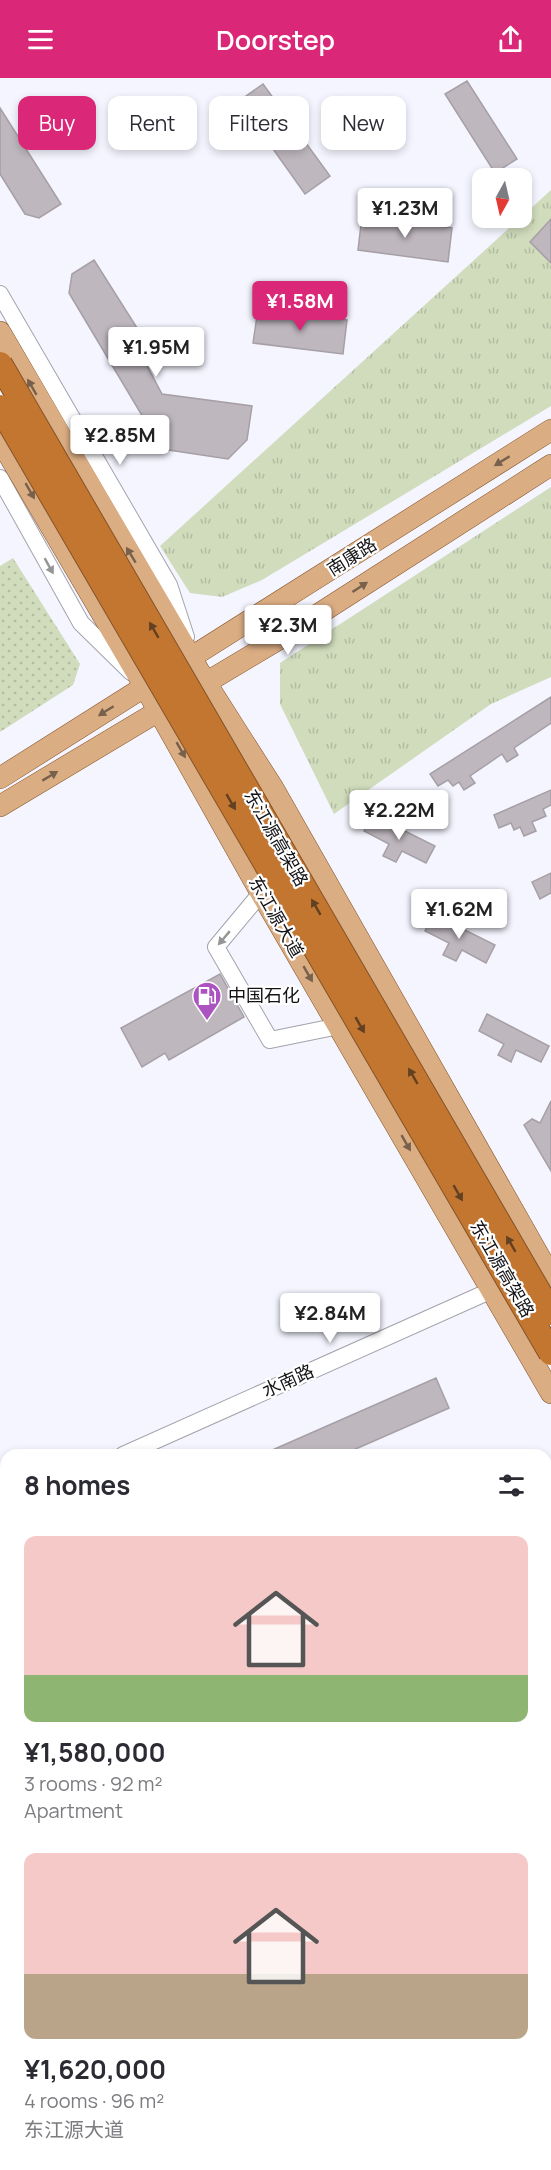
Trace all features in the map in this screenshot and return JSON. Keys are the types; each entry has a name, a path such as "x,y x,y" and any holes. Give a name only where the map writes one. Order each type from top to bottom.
{"highway":[{"name":"东江源高架路","path":"0,363 551,1313"},
{"name":"东江源高架路","path":"0,407 551,1353"}],"main road":[{"path":"0,332 206,683 273,788 549,1270"},
{"name":"南康路","path":"0,778 551,430"},
{"name":"东江源大道","path":"0,440 159,711 261,893 551,1394"},
{"name":"南康路","path":"0,806 289,633 551,465"}],"street":[{"path":"0,294 169,585 192,658"},
{"path":"0,478 81,623 145,687"},
{"path":"261,893 216,947 270,1040 339,1026"},
{"name":"水南路","path":"136,1449 492,1290 549,1270"}],"green space":[{"path":"551,190 551,406 262,580 222,597 190,593 160,546 509,228 532,228 532,207"},
{"path":"551,487 551,677 491,704 334,814 280,704 280,663"},
{"path":"13,558 80,664 73,685 0,732 0,566"}],"building":[{"path":"467,81 517,159 503,168 492,168 445,94"},
{"path":"263,84 272,96 246,96"},
{"path":"0,108 18,136 18,150 27,150 61,204 39,218 25,214 0,174"},
{"path":"309,147 330,176 305,194 274,150 309,150"},
{"path":"362,216 452,228 448,262 358,250"},
{"path":"551,219 551,263 530,242"},
{"path":"94,260 144,339 135,343 162,394 252,406 247,440 228,459 162,449 69,293 72,274"},
{"path":"258,309 347,320 343,354 253,343"},
{"path":"551,697 551,723 514,748 518,755 507,762 502,754 470,776 475,783 464,790 459,782 453,786 448,780 438,786 430,774"},
{"path":"551,790 551,805 543,809 546,816 532,822 536,831 524,836 520,827 514,830 511,823 499,828 494,815"},
{"path":"373,815 435,846 426,863 402,851 396,862 383,856 389,844 364,831"},
{"path":"551,873 551,893 540,899 532,882"},
{"path":"433,914 495,945 486,963 462,950 456,961 443,955 449,943 425,931"},
{"path":"220,974 244,1017 169,1060 165,1053 142,1067 121,1028"},
{"path":"487,1014 549,1046 541,1062 516,1050 511,1062 498,1055 504,1044 479,1031"},
{"path":"551,1101 551,1171 524,1125 532,1119 540,1123"},
{"path":"436,1378 449,1408 356,1449 275,1449"}],"place":[{"name":"中国石化","path":"207,1022"}]}
